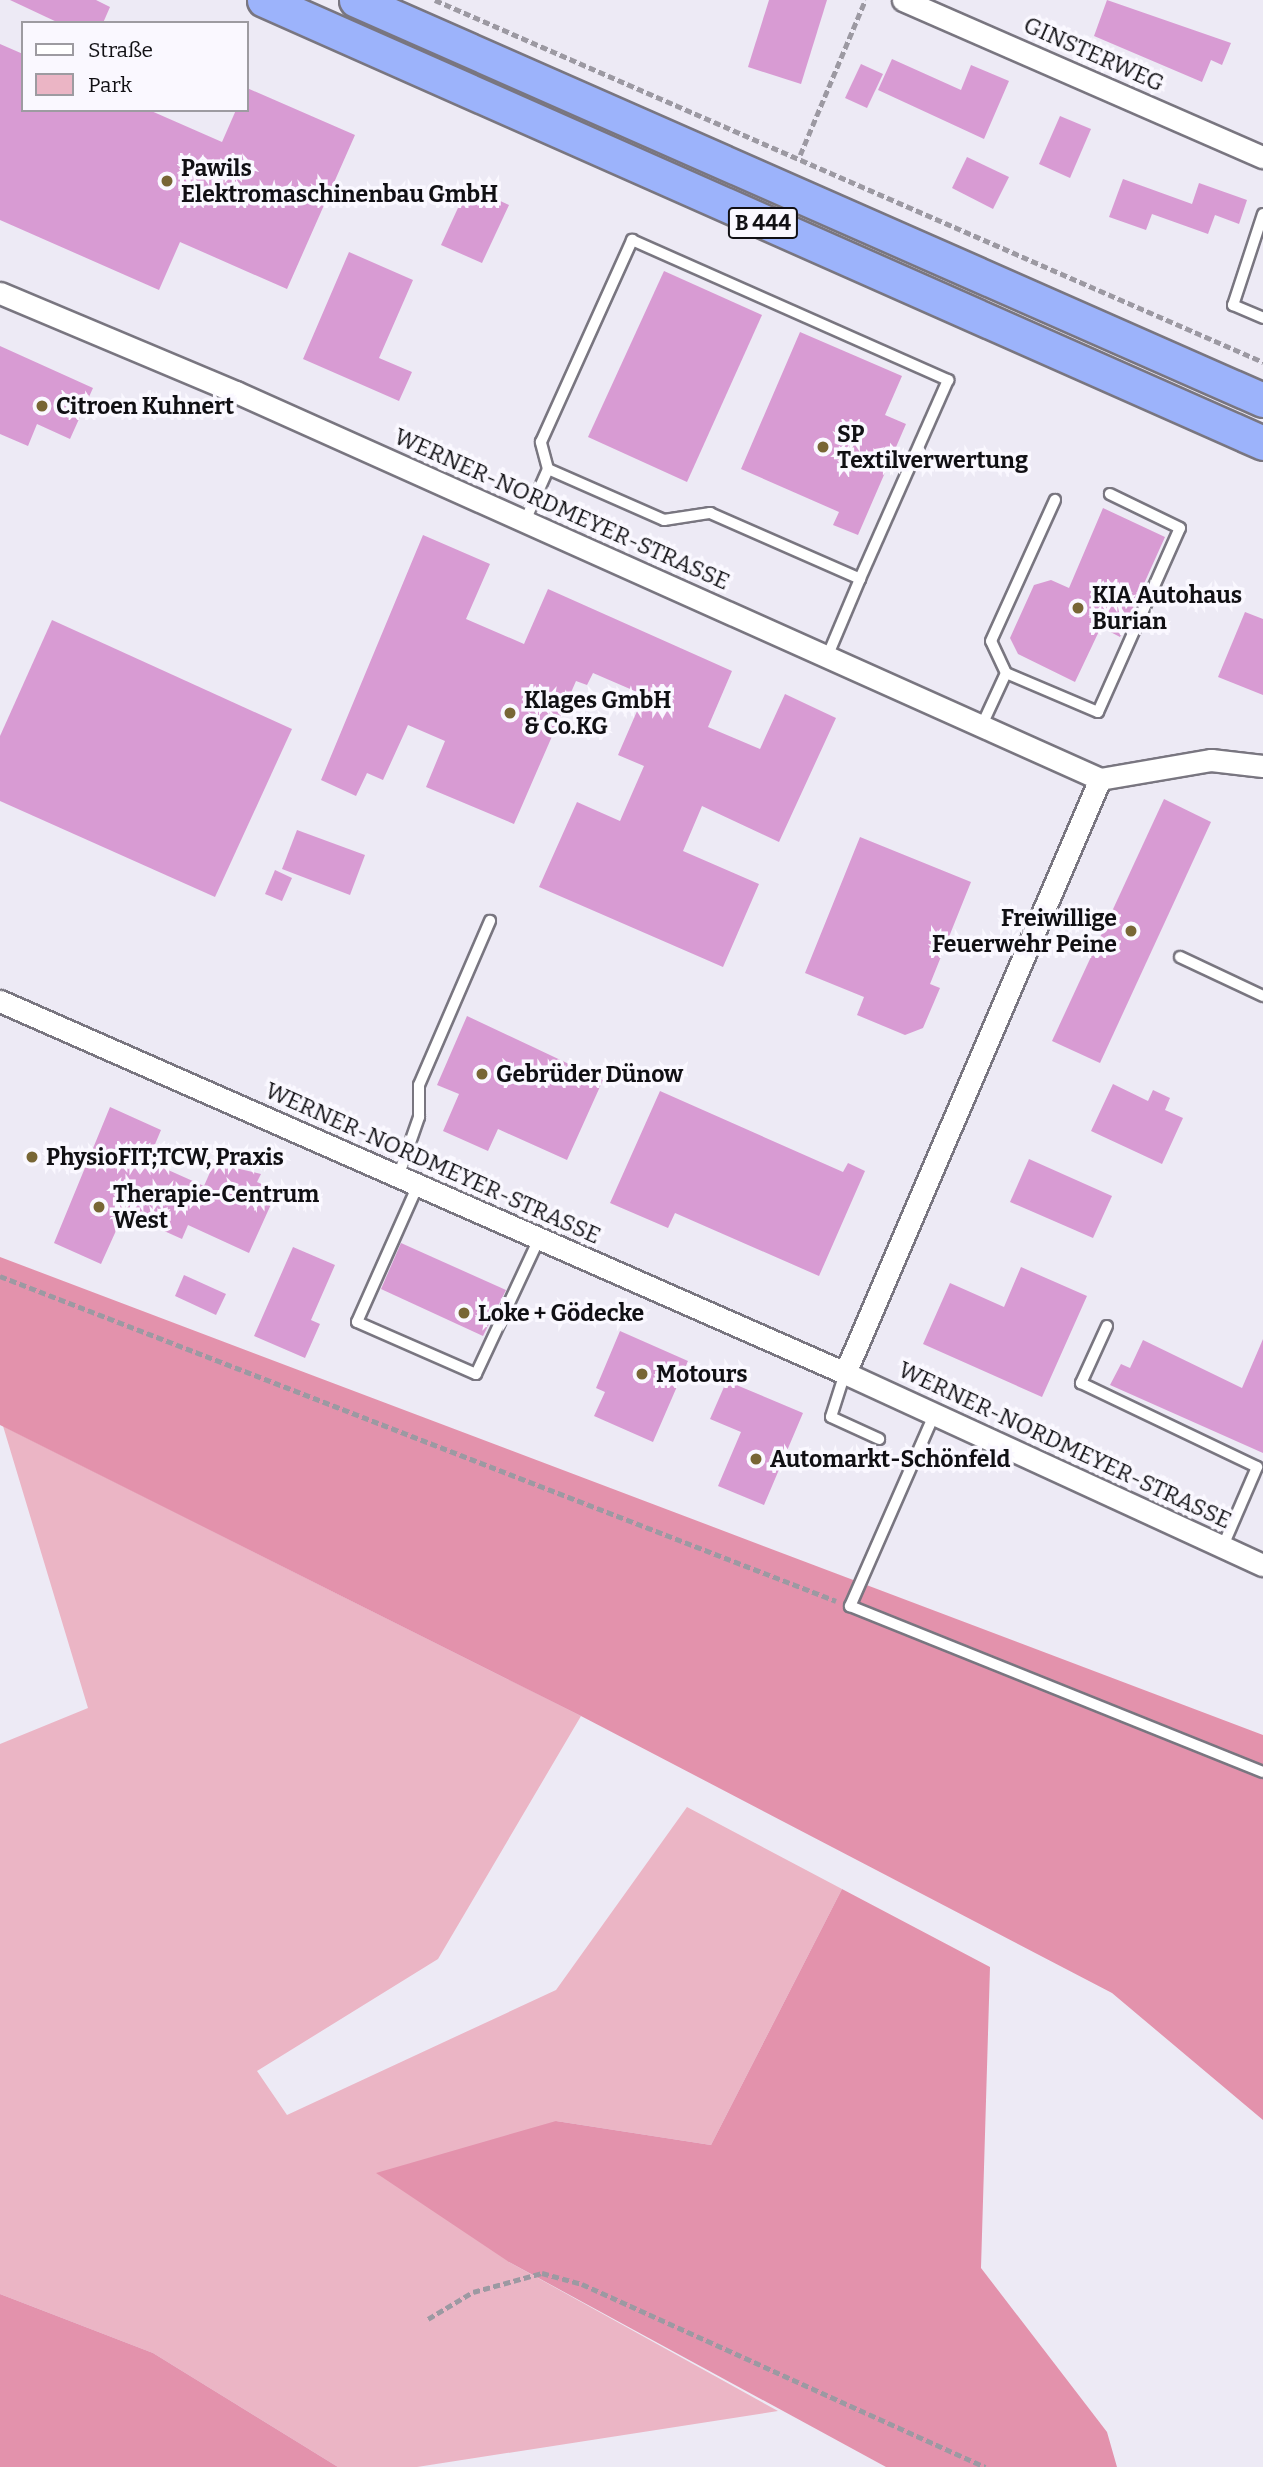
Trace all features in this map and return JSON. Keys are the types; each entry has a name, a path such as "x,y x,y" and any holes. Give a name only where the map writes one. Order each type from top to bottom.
{"highway":[{"name":"B 444","path":"264,0 1263,443"},
{"name":"B 444","path":"356,0 1263,400"}],"street":[{"name":"GINSTERWEG","path":"903,0 1263,157"},
{"name":"WERNER-NORDMEYER-STRASSE","path":"0,293 525,521 1100,779"},
{"path":"845,1373 1100,779 1211,760 1263,766"},
{"name":"WERNER-NORDMEYER-STRASSE","path":"0,1002 845,1373 1263,1565"}],"lane":[{"path":"1263,214 1233,305 1263,318"},
{"path":"525,521 548,469 541,442 632,240 948,380 827,657"},
{"path":"548,469 664,520 710,513 860,579"},
{"path":"1055,500 991,641 1006,673 1098,712 1180,528 1110,494"},
{"path":"982,725 1006,673"},
{"path":"490,920 419,1085 419,1117 408,1181 357,1322 476,1374 539,1239"},
{"path":"1180,957 1263,996"},
{"path":"1107,1325 1082,1383 1257,1467 1223,1546"},
{"path":"845,1373 831,1417 879,1439"},
{"path":"934,1415 850,1606 1263,1772"}],"path":[{"path":"435,0 800,155 1263,362"},
{"path":"800,155 865,0"},
{"path":"0,1276 850,1606"},
{"path":"428,2319 473,2292 542,2273 582,2284 985,2467"}],"green space":[{"path":"3,1426 581,1716 438,1959 257,2071 287,2115 556,1990 687,1807 842,1889 711,2145 556,2121 509,2262 778,2411 417,2467 338,2467 153,2353 0,2294 0,1744 88,1708"}],"shaded area":[{"path":"0,1257 1263,1735 1263,2120 1112,1993 581,1716 0,1425"},
{"path":"842,1889 990,1967 981,2268 1107,2432 1117,2467 886,2467 509,2262 376,2173 556,2121 711,2145"},
{"path":"0,2294 153,2353 338,2467 0,2467"}],"building":[{"path":"10,0 96,0 110,7 104,21 55,21"},
{"path":"769,0 827,0 801,84 748,67"},
{"path":"1107,0 1231,43 1222,65 1211,60 1202,82 1094,36"},
{"name":"Pawils Elektromaschinenbau GmbH","path":"0,44 21,53 21,112 154,112 222,142 235,112 248,112 248,88 355,135 287,289 180,242 159,290 0,220"},
{"path":"892,59 961,90 971,65 1009,81 984,139 878,90"},
{"path":"861,64 883,74 867,108 845,98"},
{"path":"1060,116 1091,129 1070,178 1039,164"},
{"path":"967,157 1009,177 993,209 952,188"},
{"path":"1123,179 1192,204 1199,183 1247,200 1239,224 1215,215 1208,234 1152,214 1146,230 1109,217"},
{"path":"468,186 509,205 482,263 441,245"},
{"path":"349,252 413,280 379,358 412,372 399,401 303,359"},
{"path":"664,271 762,315 687,482 588,437"},
{"name":"SP Textilverwertung","path":"800,332 902,376 885,415 906,424 858,535 833,525 839,512 741,469"},
{"name":"Citroen Kuhnert","path":"0,346 93,388 70,439 37,424 28,446 0,434"},
{"name":"KIA Autohaus Burian","path":"1103,508 1165,537 1120,637 1101,627 1075,682 1018,654 1010,638 1034,585 1051,580 1069,588"},
{"path":"423,535 490,564 466,619 524,644 548,589 732,671 708,727 760,749 785,694 836,718 779,842 702,806 683,851 759,884 723,967 539,887 577,802 620,821 644,766 618,755 644,695 593,673 587,685 576,681 514,824 426,787 445,741 408,725 383,780 367,773 356,796 321,780"},
{"path":"1245,612 1263,619 1263,695 1218,677"},
{"path":"52,620 292,729 215,897 0,801 0,736"},
{"name":"Freiwillige Feuerwehr Peine","path":"1164,799 1211,822 1100,1063 1052,1041"},
{"path":"297,830 365,855 350,895 282,869"},
{"path":"860,837 971,882 930,984 940,988 923,1028 905,1035 857,1015 864,997 805,973"},
{"path":"275,870 292,878 282,901 265,894"},
{"path":"467,1016 603,1080 567,1160 498,1129 488,1151 443,1131 459,1094 437,1085"},
{"path":"1113,1084 1148,1101 1153,1090 1170,1098 1165,1110 1183,1118 1162,1164 1091,1131"},
{"path":"660,1091 843,1172 848,1163 865,1171 819,1276 675,1213 668,1228 610,1203"},
{"path":"110,1107 161,1130 148,1161 204,1186 214,1163 261,1174 257,1182 277,1191 249,1253 188,1225 182,1239 124,1213 101,1264 54,1243"},
{"path":"1029,1159 1112,1196 1093,1238 1010,1202"},
{"name":"Loke + Gödecke","path":"401,1243 506,1290 483,1336 381,1289"},
{"path":"293,1247 335,1265 311,1320 320,1324 305,1358 254,1336"},
{"path":"1021,1267 1087,1296 1042,1397 923,1344 950,1283 1004,1307"},
{"path":"184,1275 226,1294 216,1315 175,1296"},
{"name":"Motours","path":"620,1331 688,1361 653,1442 594,1416 605,1392 596,1388"},
{"path":"1263,1339 1263,1453 1110,1385 1121,1364 1130,1368 1143,1340 1242,1388"},
{"name":"Automarkt-Schönfeld","path":"734,1384 803,1413 764,1505 718,1486 741,1432 710,1419 724,1387"}],"place":[{"name":"Pawils Elektromaschinenbau GmbH","path":"167,181"},
{"name":"Citroen Kuhnert","path":"42,406"},
{"name":"SP Textilverwertung","path":"823,447"},
{"name":"KIA Autohaus Burian","path":"1078,608"},
{"name":"Klages GmbH & Co.KG","path":"510,713"},
{"name":"Freiwillige Feuerwehr Peine","path":"1131,931"},
{"name":"Gebrüder Dünow","path":"482,1074"},
{"name":"PhysioFIT;TCW, Praxis","path":"32,1157"},
{"name":"Therapie-Centrum West","path":"99,1207"},
{"name":"Loke + Gödecke","path":"464,1313"},
{"name":"Motours","path":"642,1374"},
{"name":"Automarkt-Schönfeld","path":"756,1459"}]}
